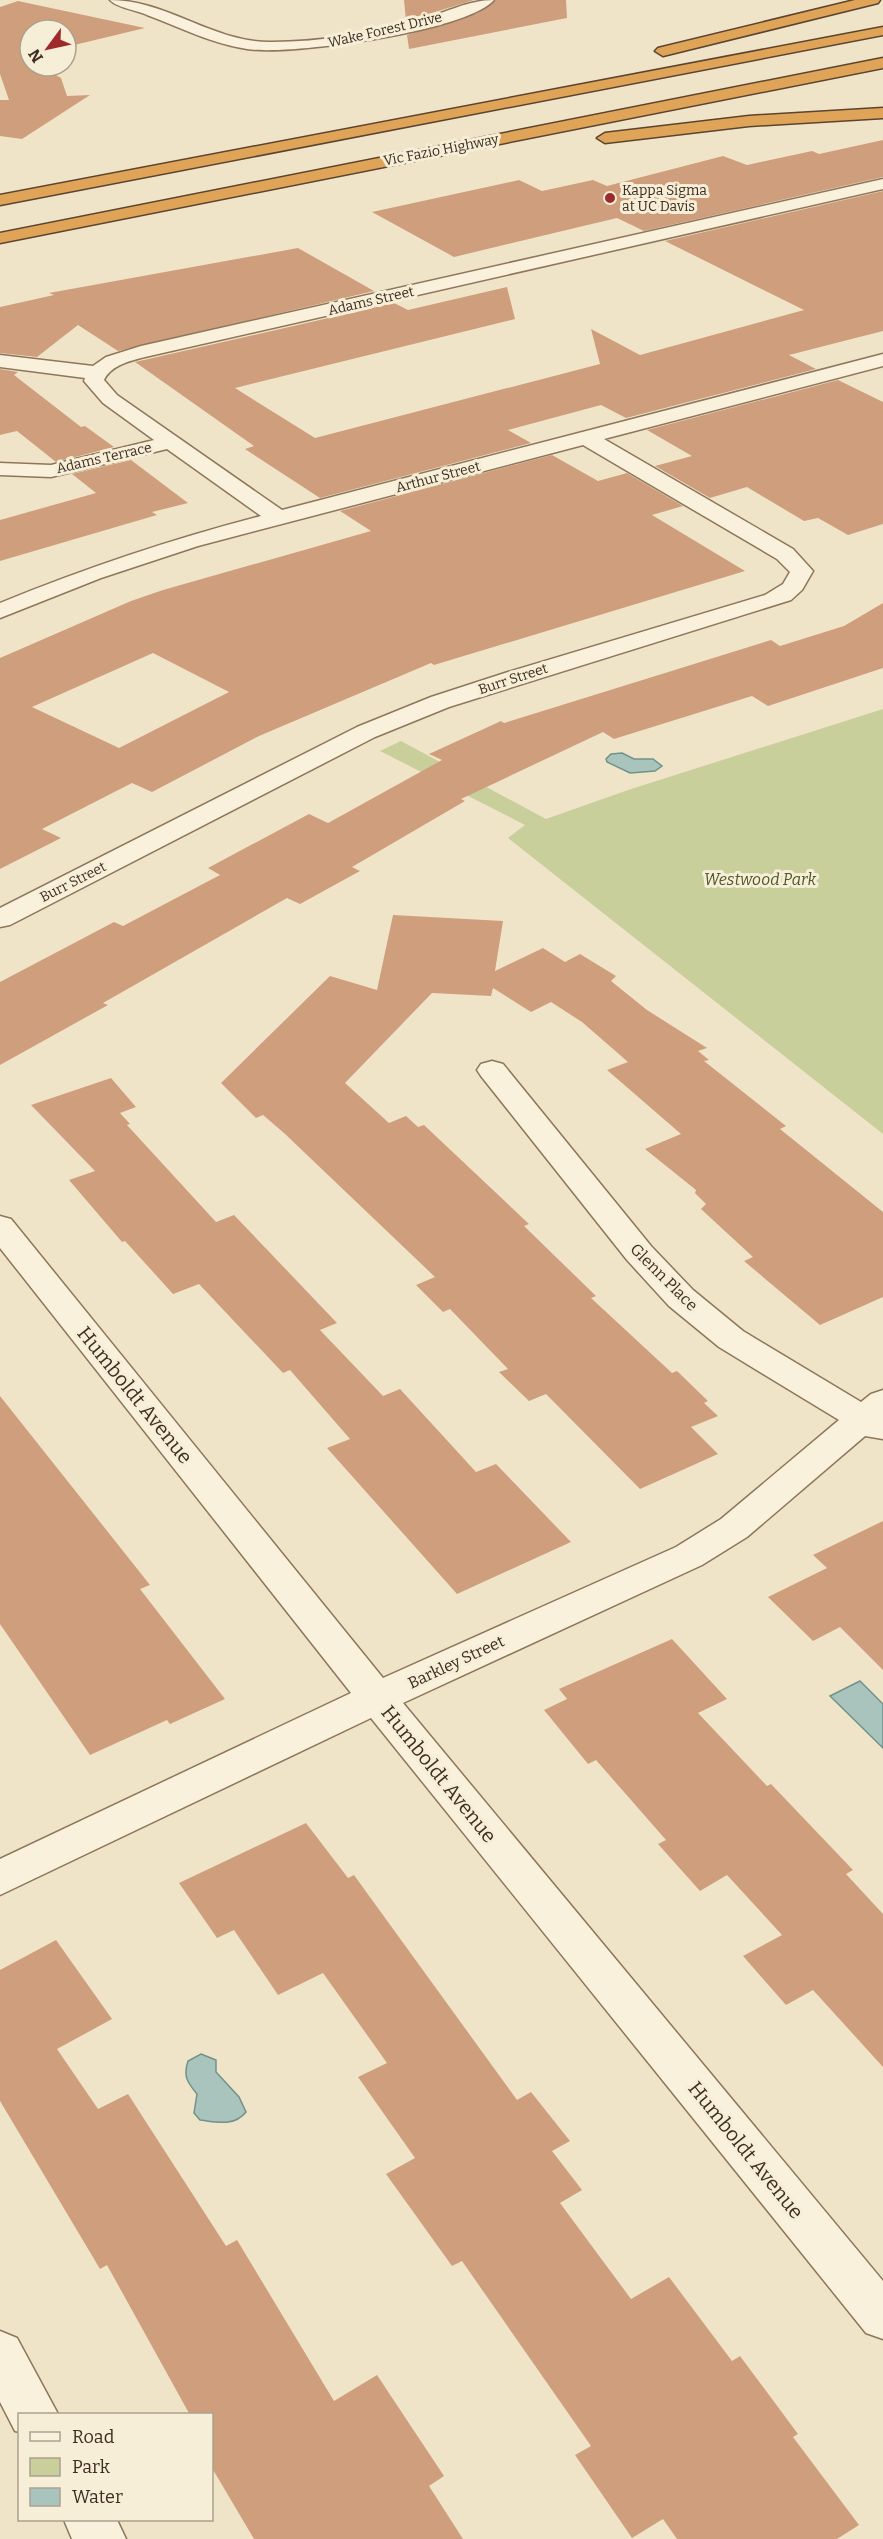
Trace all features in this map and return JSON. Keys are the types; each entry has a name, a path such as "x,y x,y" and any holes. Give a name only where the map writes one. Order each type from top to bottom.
{"highway":[{"path":"647,54 873,0"},
{"path":"0,200 883,31"},
{"name":"Vic Fazio Highway","path":"0,238 883,63"},
{"path":"88,183 534,81"},
{"path":"590,140 749,121 883,113"},
{"path":"81,222 545,147"}],"street":[{"name":"Wake Forest Drive","path":"124,1 232,41 280,49 322,44 409,26 462,11 487,0"},
{"name":"Adams Street","path":"97,373 112,362 141,352 883,184"},
{"name":"Arthur Street","path":"0,611 53,588 132,559 279,518 883,360"},
{"path":"0,361 97,373 94,381 101,392 279,518"},
{"name":"Burr Street","path":"0,919 366,732 440,702 517,677 773,600 789,592 799,580 802,571 785,554 587,438"},
{"name":"Adams Terrace","path":"0,469 51,471 171,442"},
{"name":"Glenn Place","path":"492,1070 639,1253 681,1298 731,1340 876,1417"},
{"name":"Humboldt Avenue","path":"0,1226 377,1698 883,2317"},
{"name":"Barkley Street","path":"0,1878 377,1698 689,1556 734,1528 876,1417"},
{"path":"0,2354 32,2413"},
{"path":"91,2521 100,2539"}],"green space":[{"name":"Westwood Park","path":"883,709 883,1134 508,838 525,825 380,751 401,741 546,819 628,790"}],"water":[{"path":"622,753 634,759 653,759 662,766 655,771 630,773 607,762 606,759 611,754"},
{"path":"860,1681 883,1704 883,1748 830,1696"},
{"path":"201,2054 216,2060 216,2072 239,2097 246,2112 236,2120 219,2122 200,2120 194,2113 197,2094 188,2082 186,2071 188,2061"}],"building":[{"path":"404,0 474,0 406,21"},
{"path":"496,0 566,0 567,18 409,49 407,35 478,13"},
{"path":"18,1 145,28 78,44 78,18 18,18 18,78 61,78 67,96 90,95 22,139 0,136 0,100 9,100 0,74 0,7"},
{"path":"883,140 883,177 644,231 617,218 454,257 372,212 519,180 542,191 593,180 607,186 723,156 747,165 812,151 819,154"},
{"path":"883,191 883,331 789,355 816,369 626,418 601,405 508,430 531,443 320,498 245,449 254,446 135,362 394,303 408,310 507,287 515,319 235,388 315,438 600,364 591,329 640,355 804,310 665,241"},
{"path":"298,248 374,291 118,351 78,325 37,357 0,353 0,307 54,295 49,293"},
{"path":"0,369 18,372 14,375 81,427 85,426 114,447 56,462 17,431 0,435"},
{"path":"838,380 883,402 883,524 848,535 818,518 804,521 747,487 710,498 655,466 692,456 647,430"},
{"path":"552,455 598,481 627,473 683,506 652,515 745,571 434,665 431,663 259,736 152,792 132,783 42,829 61,838 0,869 0,658 131,601 163,590 371,531 340,511","holes":["153,653 229,692 119,748 32,707"]},
{"path":"131,460 188,503 152,512 157,515 0,561 0,520 96,493 72,474"},
{"path":"883,603 883,668 768,706 752,696 614,739 603,732 461,799 465,801 352,867 360,871 300,904 287,898 103,1003 108,1005 0,1065 0,982 114,922 123,926 220,875 208,868 309,814 328,823 442,760 429,754 501,721 504,723 771,640 780,646 844,626"},
{"path":"393,915 503,921 495,971 543,948 565,962 580,954 616,976 611,981 647,1010 707,1048 698,1051 709,1060 704,1061 786,1126 780,1129 883,1212 883,1297 820,1325 744,1261 753,1257 701,1209 706,1204 695,1193 696,1190 645,1149 681,1134 607,1070 628,1062 582,1022 551,1002 531,1012 493,988 491,996 432,993 345,1083 389,1123 406,1116 418,1127 424,1125 529,1224 524,1226 596,1296 591,1298 672,1373 677,1371 708,1401 704,1403 718,1416 691,1427 718,1454 640,1489 546,1394 529,1401 499,1372 508,1369 450,1309 443,1312 416,1285 435,1277 284,1133 263,1115 256,1118 221,1083 330,976 377,990"},
{"path":"111,1078 136,1107 120,1113 130,1124 127,1125 216,1222 234,1215 337,1323 320,1330 383,1396 400,1389 476,1472 496,1464 571,1542 457,1594 327,1448 350,1439 290,1370 283,1373 199,1284 173,1294 125,1241 122,1242 69,1180 95,1171 31,1105"},
{"path":"0,1396 150,1585 140,1589 225,1699 170,1724 167,1720 90,1755 0,1624"},
{"path":"883,1521 883,1670 840,1627 813,1641 768,1597 827,1568 813,1555"},
{"path":"672,1639 727,1699 698,1713 767,1786 771,1784 853,1870 846,1874 883,1914 883,2067 813,1990 786,2005 743,1956 782,1935 727,1875 700,1891 658,1844 666,1840 596,1760 588,1764 544,1710 567,1699 559,1689"},
{"path":"306,1823 348,1878 354,1875 517,2100 531,2092 570,2141 552,2151 582,2190 560,2203 631,2299 669,2277 732,2361 740,2356 798,2434 793,2437 859,2525 837,2539 677,2539 663,2519 632,2538 575,2455 591,2446 462,2261 452,2266 386,2174 415,2158 358,2077 387,2063 323,1973 278,1995 234,1930 217,1938 179,1883"},
{"path":"56,1940 112,2019 57,2049 98,2109 128,2094 226,2246 237,2240 334,2401 377,2375 444,2476 429,2486 463,2539 254,2539 213,2470 213,2413 189,2413 107,2265 100,2269 0,2101 0,1970"}],"place":[{"name":"Kappa Sigma at UC Davis","path":"610,198"}]}
